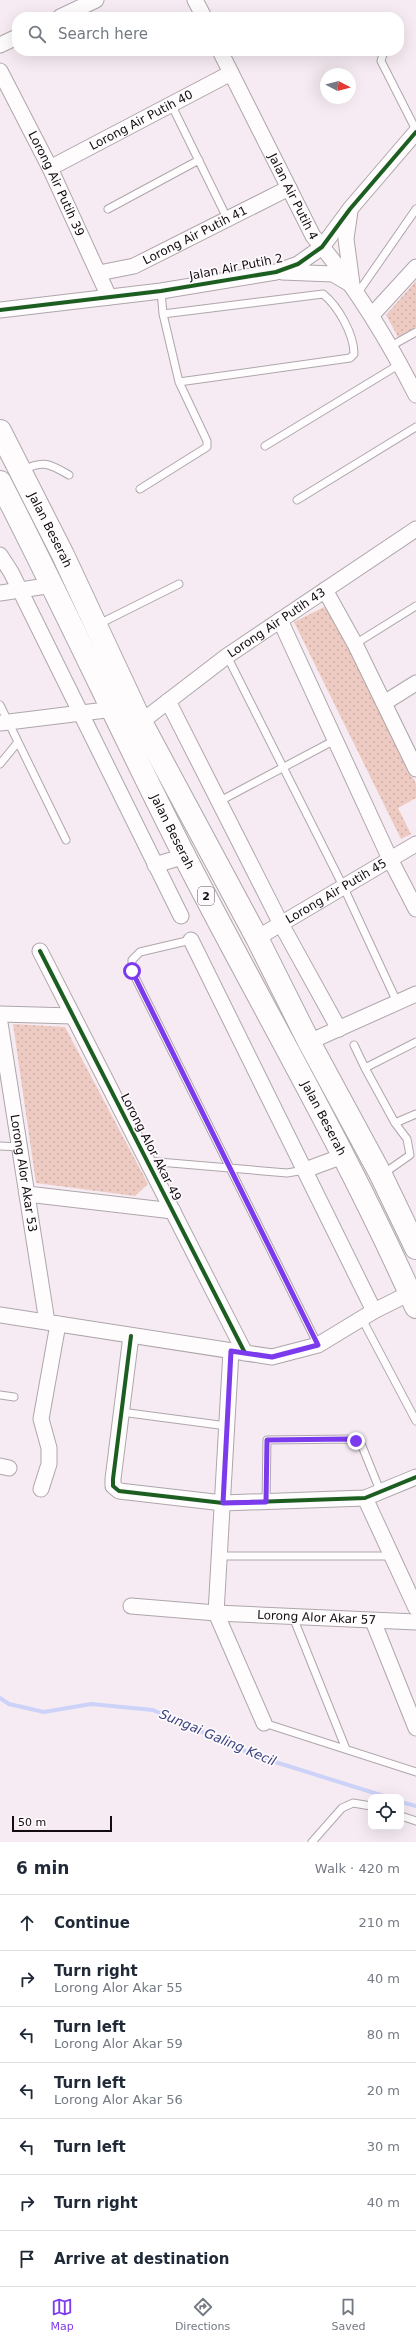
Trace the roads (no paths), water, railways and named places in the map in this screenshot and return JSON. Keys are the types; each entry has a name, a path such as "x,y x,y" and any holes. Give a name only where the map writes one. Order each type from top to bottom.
{"highway":[{"name":"Jalan Beserah","path":"0,432 96,625 141,722 257,938 309,1042 381,1175 416,1248"},
{"name":"Jalan Beserah","path":"0,482 53,585 185,856 342,1156 413,1300"}],"street":[{"path":"71,12 96,0"},
{"path":"198,1 202,12"},
{"path":"0,45 12,39"},
{"name":"Jalan Air Putih 4","path":"222,56 313,236 355,289 372,315 391,346 416,395"},
{"name":"Lorong Air Putih 39","path":"0,71 50,168 109,297"},
{"name":"Lorong Air Putih 40","path":"50,168 231,73"},
{"name":"Jalan Air Putih 2","path":"0,310 161,291 276,272 298,264 322,247 350,209 416,131"},
{"name":"Lorong Air Putih 41","path":"99,273 134,266 289,188"},
{"path":"350,209 346,239 355,289"},
{"path":"372,315 416,267"},
{"path":"276,272 333,274 355,289"},
{"name":"Lorong Air Putih 43","path":"141,722 227,656 416,529"},
{"path":"0,555 5,573 20,590 181,916"},
{"path":"0,593 53,585"},
{"path":"325,590 355,644 415,764"},
{"path":"280,620 390,859 416,909"},
{"path":"384,703 416,683"},
{"path":"168,701 281,924 339,1029"},
{"path":"4,722 81,715 114,710"},
{"name":"Lorong Air Putih 45","path":"257,938 344,888 416,844"},
{"path":"155,865 185,856"},
{"path":"191,940 305,1170 368,1315"},
{"name":"Lorong Alor Akar 49","path":"40,951 172,1211 238,1352"},
{"path":"309,1042 416,994"},
{"path":"0,1014 73,1016"},
{"name":"Lorong Alor Akar 53","path":"0,1023 27,1194 52,1323 41,1419 49,1456 49,1464 41,1489"},
{"path":"305,1170 342,1156"},
{"path":"27,1194 172,1211"},
{"path":"0,1315 272,1357 318,1345 368,1315 413,1300"},
{"path":"131,1336 113,1479 113,1486 119,1491 223,1503 365,1498 382,1493 416,1477"},
{"path":"238,1352 227,1426 216,1613 264,1723"},
{"path":"365,1498 416,1608"},
{"name":"Lorong Alor Akar 57","path":"131,1606 216,1613 416,1622"},
{"path":"373,1621 416,1728"}],"lane":[{"path":"382,56 381,61 416,131"},
{"path":"171,104 227,218"},
{"path":"108,209 198,160"},
{"path":"355,289 416,210"},
{"path":"140,489 207,447 207,441 179,382 163,314 161,291"},
{"path":"163,314 323,294 331,301 354,342 354,354 350,358 179,382"},
{"path":"391,346 416,332"},
{"path":"265,446 400,364"},
{"path":"297,500 416,427"},
{"path":"20,472 36,464 50,464 69,475"},
{"path":"96,625 179,584"},
{"path":"355,644 416,606"},
{"path":"227,656 344,888 397,1002"},
{"path":"0,705 4,722 18,742 66,840"},
{"path":"220,801 283,769 335,740"},
{"path":"0,764 18,742"},
{"path":"191,940 140,952 132,960 132,971 318,1345"},
{"path":"365,1068 416,1042"},
{"path":"354,1045 395,1123 407,1139 410,1155 381,1175"},
{"path":"395,1123 416,1114"},
{"path":"0,1146 20,1147"},
{"path":"147,1161 287,1172 305,1170"},
{"path":"368,1315 416,1421"},
{"path":"0,1395 14,1397"},
{"path":"121,1412 227,1426"},
{"path":"266,1502 267,1440 348,1439 356,1441 362,1446 382,1493"},
{"path":"220,1556 392,1556"},
{"path":"293,1617 346,1749"},
{"path":"264,1723 416,1772"},
{"path":"312,1842 342,1808 353,1803 368,1806"},
{"path":"404,1817 416,1822"}],"waterway":[{"name":"Sungai Galing Kecil","path":"0,1698 9,1704 44,1712 91,1704 153,1710 256,1756 377,1794"},
{"name":"Sungai Galing Kecil","path":"404,1803 416,1806"}]}
